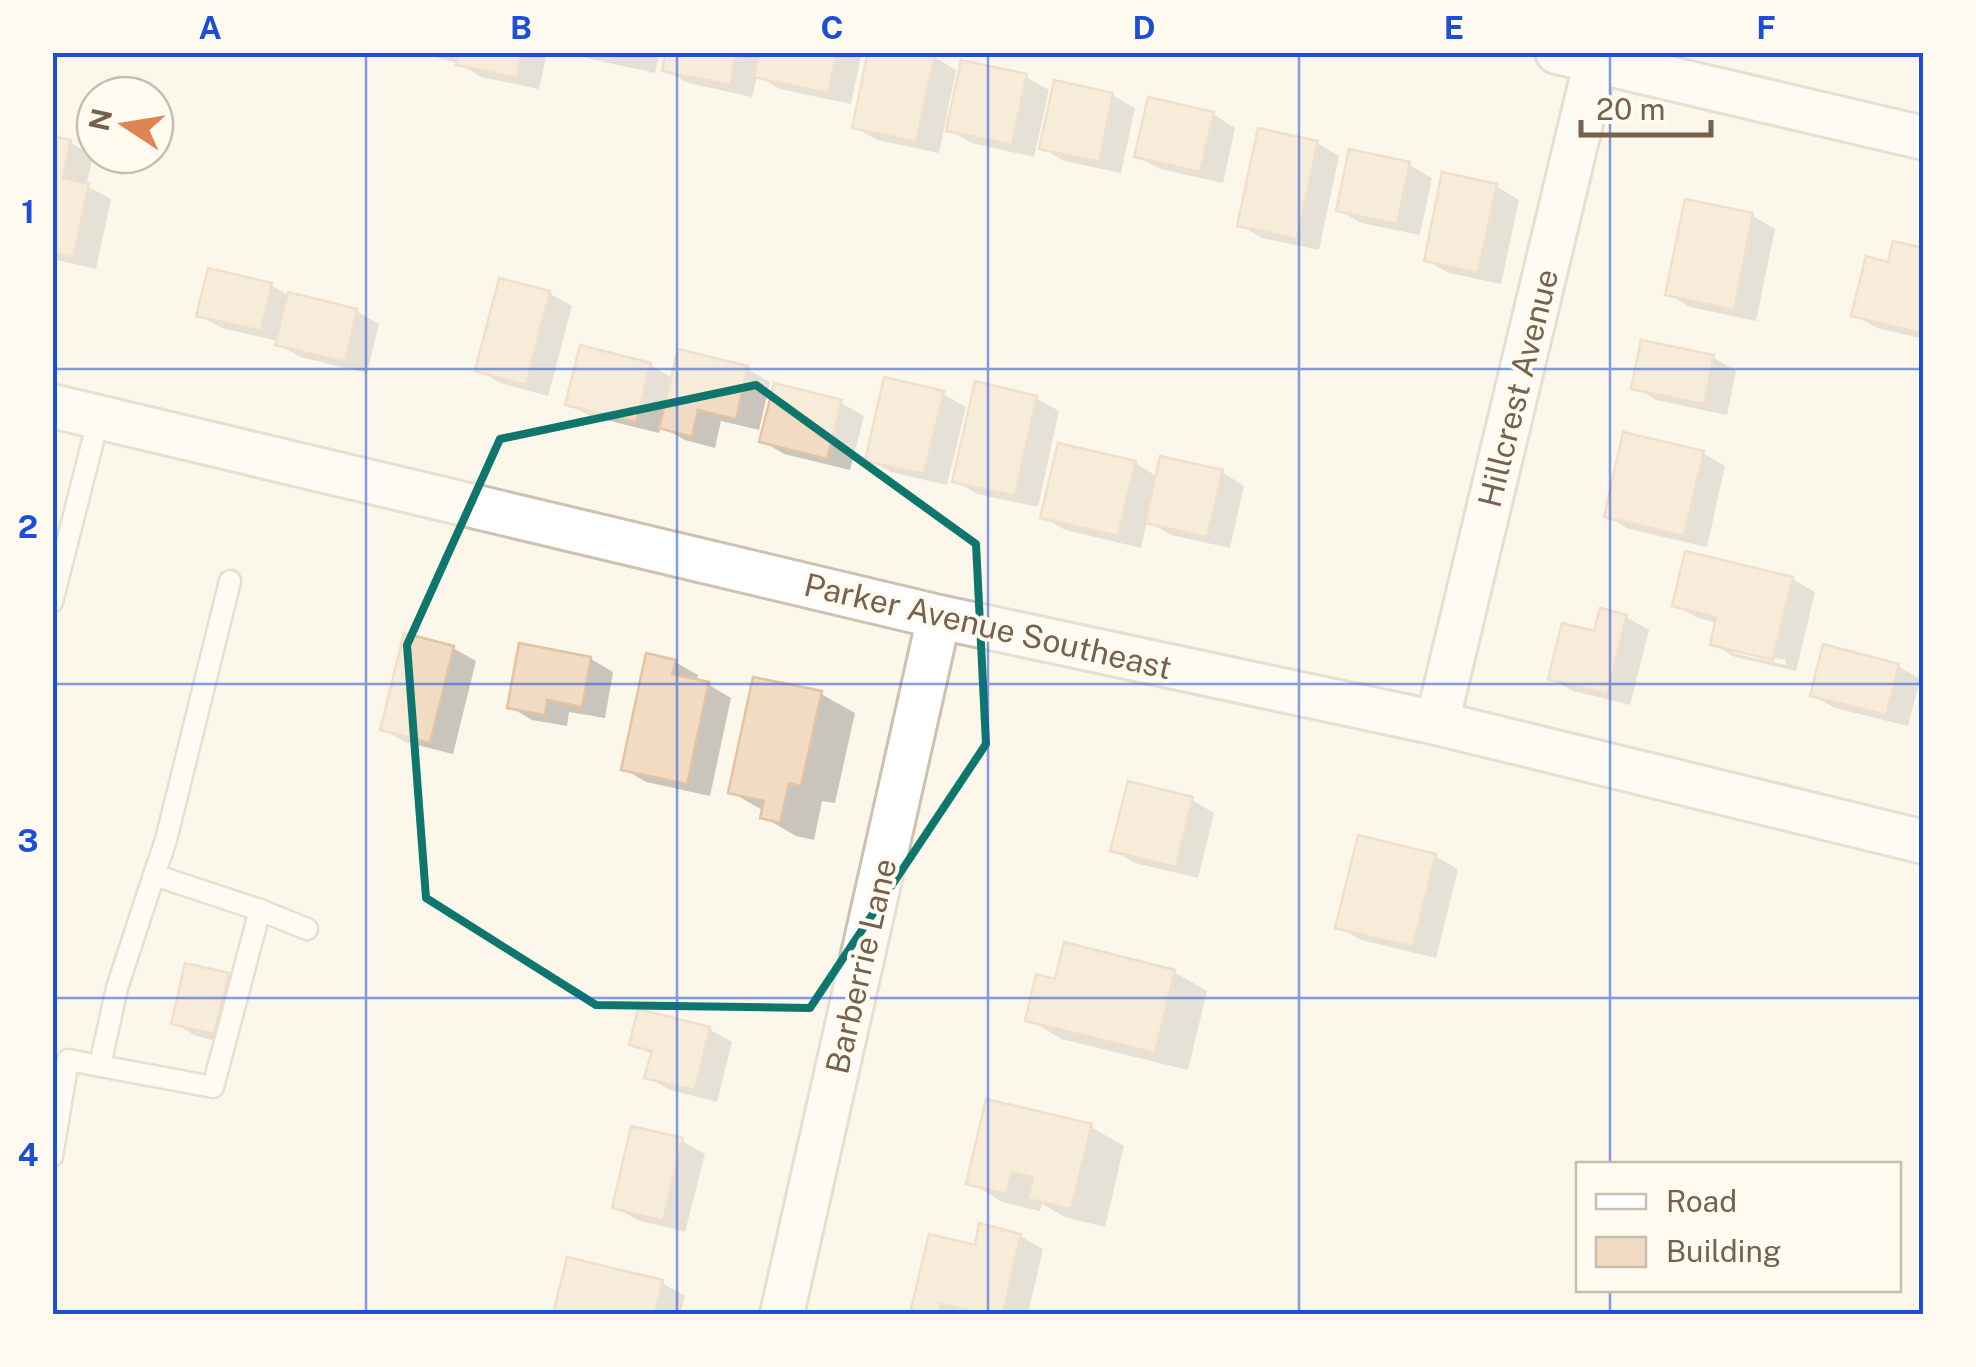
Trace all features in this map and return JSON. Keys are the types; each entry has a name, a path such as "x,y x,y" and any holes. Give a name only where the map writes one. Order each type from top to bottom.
{"street":[{"path":"1584,56 1924,138"},
{"name":"Hillcrest Avenue","path":"1437,723 1584,56"},
{"name":"Parker Avenue Southeast","path":"52,406 939,618 1437,723 1924,842"},
{"name":"Barberrie Lane","path":"782,1314 939,618"}],"lane":[{"path":"52,602 98,417"},
{"path":"100,1065 117,988 166,840 230,581"},
{"path":"154,875 307,929"},
{"path":"52,1156 68,1060 213,1087 260,910"}],"highlighted area":[{"path":"756,385 976,544 986,744 810,1008 596,1005 426,898 407,645 500,439"}],"building":[{"path":"458,52 522,52 517,78 456,65"},
{"path":"666,52 737,52 730,85 662,71"},
{"path":"760,52 837,52 828,93 754,77"},
{"path":"868,52 935,55 916,142 852,128"},
{"path":"961,60 1027,74 1012,145 946,131"},
{"path":"1054,80 1113,93 1099,162 1039,149"},
{"path":"1148,97 1214,112 1200,172 1134,157"},
{"path":"1258,128 1318,141 1297,239 1237,226"},
{"path":"52,136 71,140 63,178 89,184 73,258 52,253"},
{"path":"1349,149 1410,162 1397,224 1336,211"},
{"path":"1442,172 1497,184 1478,273 1424,261"},
{"path":"1685,199 1753,213 1734,310 1665,295"},
{"path":"1893,241 1924,248 1924,334 1851,316 1866,256 1888,262"},
{"path":"208,268 272,283 261,331 196,316"},
{"path":"499,278 550,291 526,385 475,371"},
{"path":"288,292 357,309 345,362 275,345"},
{"path":"1641,340 1714,355 1704,404 1631,389"},
{"path":"580,345 651,363 636,422 565,405"},
{"path":"678,349 748,366 736,419 698,410 692,437 659,428"},
{"path":"884,377 944,391 924,474 865,461"},
{"path":"975,381 1037,396 1015,496 952,482"},
{"path":"774,383 842,400 827,459 759,442"},
{"path":"1623,432 1704,451 1684,536 1604,517"},
{"path":"1058,443 1136,461 1118,536 1040,518"},
{"path":"1160,456 1223,470 1207,537 1145,523"},
{"path":"1685,551 1793,577 1773,660 1710,645 1716,617 1672,606"},
{"path":"1600,608 1627,615 1607,694 1548,679 1562,623 1594,631"},
{"path":"404,633 454,646 430,743 380,730"},
{"path":"519,643 591,657 582,707 547,700 545,715 507,708"},
{"path":"1823,644 1899,664 1886,715 1810,696"},
{"path":"646,653 676,660 672,674 709,682 687,784 621,770"},
{"path":"753,677 822,691 801,786 789,783 780,823 760,818 764,801 728,793"},
{"path":"1128,781 1193,797 1176,867 1110,851"},
{"path":"1358,835 1436,854 1413,947 1335,928"},
{"path":"1064,942 1175,970 1155,1053 1025,1021 1036,974 1055,979"},
{"path":"185,963 229,973 214,1034 171,1024"},
{"path":"638,1009 710,1027 695,1090 644,1078 652,1051 629,1045"},
{"path":"986,1099 1092,1124 1071,1209 1028,1199 1033,1177 1012,1172 1006,1194 966,1184"},
{"path":"631,1126 683,1138 663,1221 612,1208"},
{"path":"979,1223 1021,1234 1003,1314 941,1304 938,1314 911,1309 929,1234 975,1245"},
{"path":"567,1257 663,1280 655,1314 553,1314"}]}
